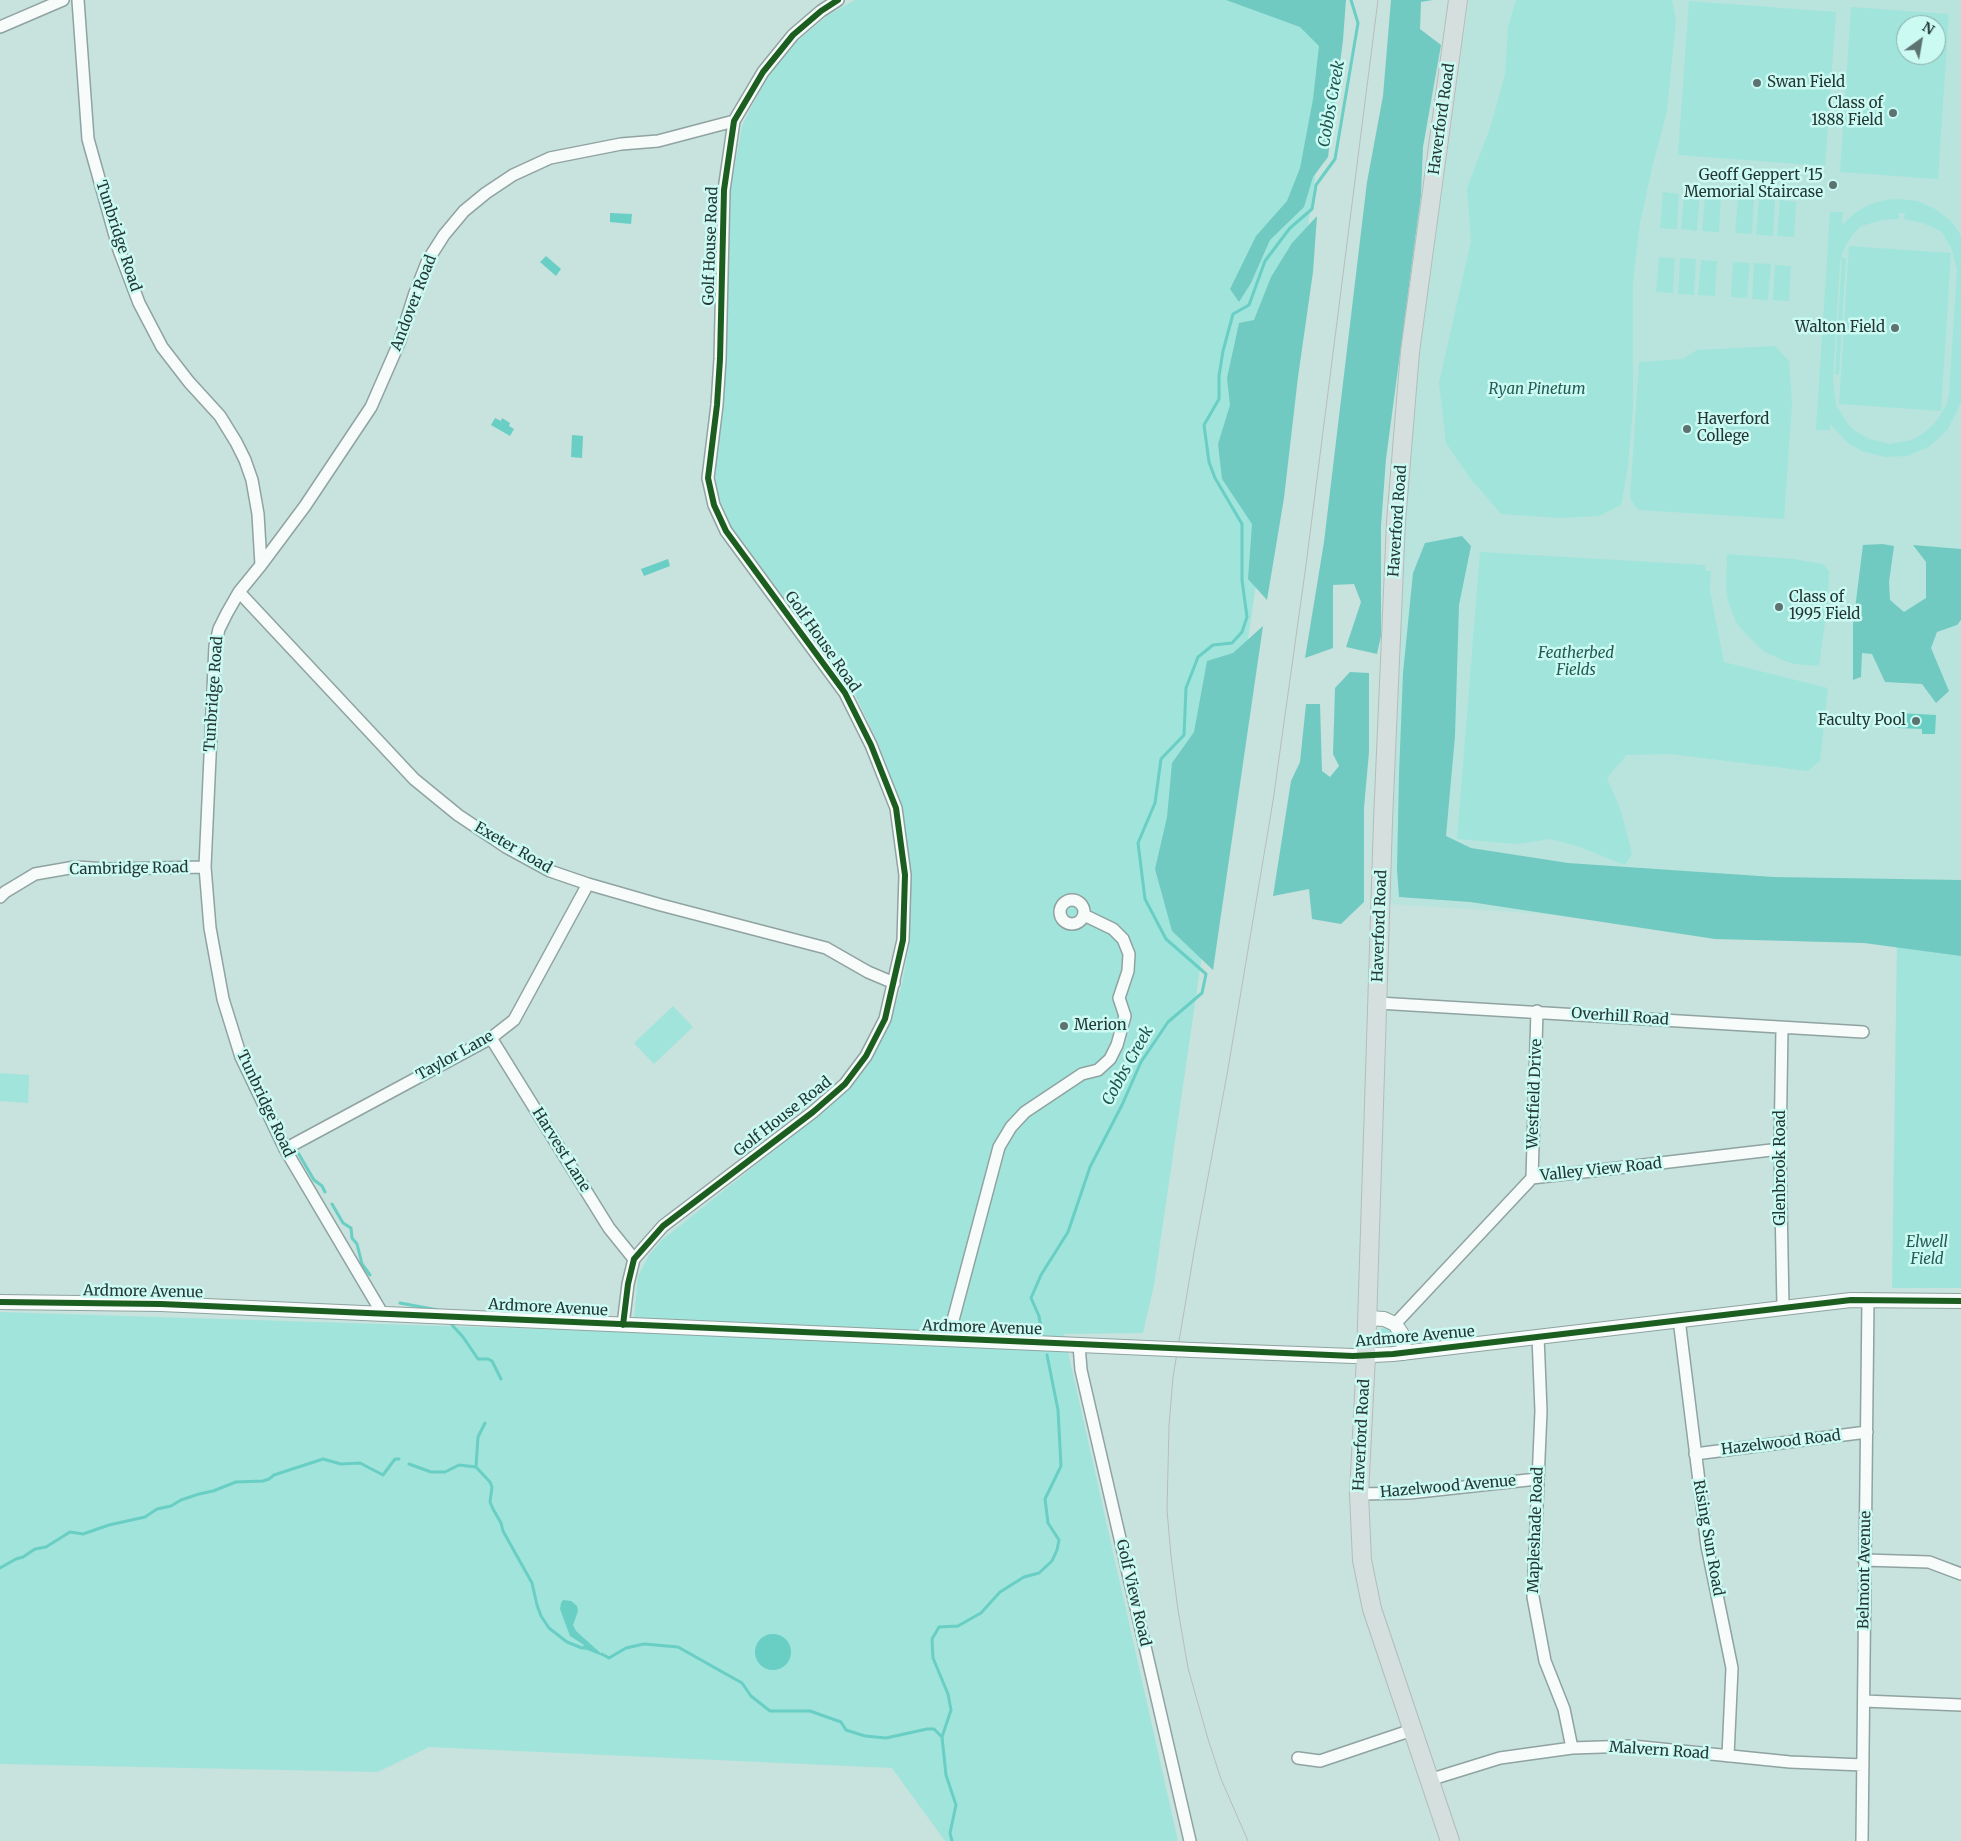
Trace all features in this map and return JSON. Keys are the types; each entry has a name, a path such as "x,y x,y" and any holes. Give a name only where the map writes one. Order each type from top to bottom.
{"main road":[{"name":"Haverford Road","path":"1450,1841 1372,1609 1362,1560 1359,1494 1368,1318 1396,522 1410,352 1458,0"}],"street":[{"path":"0,27 63,0"},
{"name":"Tunbridge Road","path":"78,0 88,139 119,250 140,303 162,347 189,382 220,416 245,460 252,480 258,514 261,565 239,592 218,630 215,646 204,867 210,928 223,999 241,1057 285,1150 382,1313"},
{"name":"Golf House Road","path":"623,1325 628,1284 634,1259 663,1226 813,1112 844,1084 866,1056 885,1019 903,940 905,875 896,808 871,746 845,693 726,531 714,505 708,478 717,405 720,359 724,190 734,121 764,72 793,35 821,10 838,0"},
{"name":"Andover Road","path":"261,565 305,506 372,407 399,343 414,293 428,260 444,235 464,211 513,175 550,158 621,144 658,141 734,121"},
{"name":"Exeter Road","path":"239,592 414,779 458,815 506,847 550,871 588,884 826,948 868,972 894,983"},
{"name":"Cambridge Road","path":"0,897 5,892 36,874 74,867 108,869 204,867"},
{"name":"Taylor Lane","path":"285,1150 491,1038 514,1020 588,884"},
{"path":"948,1339 999,1147 1011,1127 1025,1112 1082,1074 1098,1070 1110,1059 1117,1044 1125,1016 1119,998 1128,971 1129,954 1123,939 1114,929 1084,915"},
{"name":"Overhill Road","path":"1378,1003 1537,1011 1863,1032"},
{"name":"Westfield Drive","path":"1532,1178 1537,1011"},
{"name":"Glenbrook Road","path":"1782,1028 1780,1149 1782,1307"},
{"name":"Harvest Lane","path":"491,1038 609,1228 634,1259"},
{"name":"Valley View Road","path":"1395,1324 1532,1178 1780,1149"},
{"name":"Ardmore Avenue","path":"0,1302 161,1304 1366,1356 1782,1307 1868,1299 1961,1301"},
{"name":"Belmont Avenue","path":"1862,1841 1868,1299"},
{"path":"1368,1318 1384,1319 1395,1324 1403,1336 1404,1353"},
{"name":"Rising Sun Road","path":"1679,1319 1707,1546 1732,1668 1728,1756"},
{"name":"Mapleshade Road","path":"1538,1336 1541,1411 1533,1597 1545,1661 1564,1709 1572,1748"},
{"name":"Golf View Road","path":"1079,1344 1083,1379 1190,1841"},
{"name":"Hazelwood Road","path":"1695,1454 1868,1432"},
{"name":"Hazelwood Avenue","path":"1359,1494 1409,1493 1537,1479"},
{"path":"1864,1560 1929,1562 1961,1574"},
{"path":"1864,1701 1961,1705"},
{"path":"1298,1758 1320,1761 1412,1730"},
{"name":"Malvern Road","path":"1429,1780 1500,1758 1572,1748 1632,1746 1790,1762 1863,1765"}],"shaded area":[{"path":"1226,0 1346,0 1343,40 1328,157 1313,177 1304,207 1270,240 1251,283 1239,302 1230,289 1256,236 1287,201 1300,168 1313,99 1319,46 1300,27"},
{"path":"1391,0 1433,0 1421,2 1420,29 1441,45 1423,147 1421,195 1386,459 1381,526 1381,636 1377,654 1346,647 1361,602 1354,584 1333,585 1333,648 1305,658 1324,542 1367,182 1383,96"},
{"name":"Haverford College","path":"1469,0 1961,0 1961,941 1389,904 1406,506 1419,352"},
{"path":"610,213 632,214 631,224 610,222"},
{"path":"1317,216 1313,272 1298,377 1284,498 1267,600 1248,579 1252,524 1222,479 1218,444 1230,405 1227,378 1239,323 1254,320 1271,277 1292,243"},
{"path":"546,256 561,269 556,276 540,262"},
{"path":"495,418 501,421 502,418 510,423 509,426 514,429 510,436 491,425"},
{"path":"572,435 583,436 582,458 571,457"},
{"path":"1462,536 1471,546 1459,605 1455,736 1446,836 1471,848 1568,863 1774,877 1961,880 1961,956 1864,943 1715,939 1470,902 1399,897 1397,869 1403,673 1413,573 1425,543"},
{"path":"1882,544 1894,546 1889,582 1890,600 1904,612 1926,598 1926,562 1913,545 1961,549 1961,620 1957,625 1937,632 1931,648 1949,691 1936,703 1922,684 1885,682 1872,654 1862,653 1861,677 1853,680 1853,625 1863,545"},
{"path":"668,559 670,566 644,576 641,569"},
{"path":"1263,626 1213,970 1172,931 1155,869 1167,817 1172,763 1194,732 1207,661 1233,653"},
{"path":"1350,672 1369,673 1369,752 1364,808 1364,902 1341,924 1312,919 1309,889 1273,896 1291,781 1300,762 1306,704 1320,704 1322,771 1330,777 1339,766 1333,754 1335,688"},
{"name":"Faculty Pool","path":"1898,713 1936,715 1935,734 1922,734 1922,729 1897,728"},
{"path":"563,1600 571,1601 577,1606 578,1611 573,1625 576,1631 605,1657 582,1648 584,1645 570,1636 560,1609"},
{"path":"773,1634 780,1635 786,1639 790,1645 790,1659 786,1665 780,1669 773,1670 766,1669 760,1665 756,1659 755,1652 756,1645 760,1639 766,1635"}],"green space":[{"path":"855,0 1341,0 1154,1285 1143,1333 1064,1334 1178,1841 945,1841 892,1768 429,1747 378,1772 0,1764 0,1312 633,1332 638,1276 649,1255 662,1240 817,1116 890,1022 902,984 910,940 908,874 901,809 879,745 854,692 732,528 715,482 729,272 731,186 742,126 768,74 797,41 828,15"},
{"name":"Ryan Pinetum","path":"1516,0 1672,0 1676,21 1667,111 1640,223 1633,282 1633,408 1628,467 1621,505 1599,516 1560,518 1501,514 1470,478 1446,443 1439,383 1471,241 1467,188 1490,128 1505,75 1508,27"},
{"name":"Swan Field","path":"1689,1 1836,12 1825,166 1678,155"},
{"name":"Class of 1888 Field","path":"1851,7 1949,14 1946,59 1946,15 1896,15 1896,65 1946,65 1938,179 1840,172"},
{"path":"1663,192 1679,194 1677,229 1660,228"},
{"path":"1684,194 1700,195 1697,231 1681,229"},
{"path":"1705,195 1721,197 1719,232 1702,231"},
{"path":"1738,198 1754,199 1752,234 1735,233"},
{"path":"1759,199 1775,200 1773,236 1756,235"},
{"path":"1780,200 1796,202 1794,237 1777,236"},
{"path":"1885,200 1918,201 1935,209 1951,221 1961,235 1961,403 1948,429 1930,446 1908,456 1885,457 1862,451 1849,444 1830,424 1830,430 1816,430 1830,212 1843,212 1842,225 1855,213 1868,205","holes":["1899,213 1905,213 1904,219 1923,223 1942,232 1952,250 1957,270 1947,404 1935,423 1925,432 1912,440 1890,444 1869,439 1854,430 1836,405 1833,381 1840,264 1843,251 1852,235 1861,226 1882,220 1899,219"]},
{"name":"Walton Field","path":"1849,246 1951,253 1941,411 1839,404"},
{"path":"1659,257 1675,258 1673,293 1656,292"},
{"path":"1842,257 1846,258 1839,375 1835,374"},
{"path":"1680,258 1696,259 1694,295 1678,294"},
{"path":"1701,260 1717,261 1715,296 1698,295"},
{"path":"1733,262 1750,263 1747,298 1731,297"},
{"path":"1754,263 1771,264 1768,300 1752,299"},
{"path":"1775,265 1791,266 1789,301 1773,300"},
{"path":"1775,346 1789,361 1792,403 1784,519 1638,510 1630,498 1639,362 1683,359 1697,350"},
{"name":"Featherbed Fields","path":"1480,552 1705,565 1706,571 1711,571 1710,591 1724,662 1828,688 1820,761 1808,771 1670,754 1627,755 1607,778 1621,811 1632,854 1625,865 1577,846 1550,839 1517,844 1457,839"},
{"name":"Class of 1995 Field","path":"1727,554 1793,559 1823,564 1829,571 1828,601 1819,666 1794,664 1782,660 1763,651 1743,631 1736,622 1728,601 1726,587"},
{"name":"Elwell Field","path":"1897,937 1961,941 1961,1288 1892,1288"},
{"path":"673,1006 693,1027 654,1064 634,1043"},
{"path":"0,1073 29,1075 28,1103 0,1101"},
{"path":"1385,1328 1391,1330 1393,1336 1391,1342 1385,1344 1379,1342 1377,1336 1379,1330"}],"waterway":[{"name":"Cobbs Creek","path":"1042,1334 1039,1316 1031,1298 1041,1275 1068,1232 1090,1167 1122,1105 1141,1062 1168,1022 1202,993 1206,974 1166,939 1145,899 1138,843 1155,803 1161,759 1184,735 1186,688 1198,657 1213,645 1232,643 1242,632 1247,617 1242,580 1242,524 1215,478 1209,462 1204,425 1219,399 1219,376 1223,351 1233,314 1249,305 1265,261 1290,228 1312,209 1316,185 1335,159 1358,23 1351,0"},
{"path":"297,1151 314,1180 322,1186 325,1192"},
{"path":"332,1204 343,1223 351,1228 352,1238 357,1244 362,1264 370,1275"},
{"path":"400,1303 438,1310"},
{"path":"452,1325 478,1359 492,1361 501,1379"},
{"name":"Cobbs Creek","path":"952,1841 950,1833 956,1805 946,1775 942,1737 951,1710 948,1694 933,1658 932,1639 939,1627 958,1626 981,1613 1000,1592 1024,1577 1039,1573 1052,1561 1057,1550 1059,1540 1048,1523 1045,1499 1061,1466 1058,1410 1047,1355"},
{"path":"485,1423 478,1437 476,1467 490,1482 492,1487 490,1502 503,1531 532,1583 541,1616 549,1628 567,1642 582,1648 590,1648"},
{"path":"0,1568 35,1549 46,1547 70,1532 83,1534 109,1525 145,1517 157,1509 171,1506 181,1500 236,1482 263,1481 274,1475 323,1459 341,1464 360,1463 383,1475 395,1459 399,1459"},
{"path":"409,1464 431,1472 445,1472 459,1465 476,1467"},
{"path":"602,1654 609,1658 626,1648 644,1644 678,1647 742,1683 751,1696 770,1711 810,1711 841,1722 846,1730 865,1736 886,1738 934,1729 942,1737"}],"tram line":[{"path":"1248,1841 1221,1779 1188,1668 1178,1610 1167,1510 1169,1426 1173,1377 1228,1069 1273,801 1306,565 1378,0"}],"cycle path":[{"path":"623,1325 628,1284 634,1259 663,1226 813,1112 845,1084 866,1056 885,1019 903,940 905,875 896,808 871,745 845,693 726,531 714,505 708,478 717,405 720,359 724,190 734,121 763,72 793,35 821,11 838,0"},
{"path":"0,1302 161,1304 1353,1356 1393,1354 1851,1300 1961,1301"}],"place":[{"name":"Swan Field","path":"1757,83"},
{"name":"Class of 1888 Field","path":"1893,113"},
{"name":"Geoff Geppert '15 Memorial Staircase","path":"1833,185"},
{"name":"Walton Field","path":"1895,328"},
{"name":"Haverford College","path":"1687,429"},
{"name":"Class of 1995 Field","path":"1779,607"},
{"name":"Faculty Pool","path":"1916,721"},
{"name":"Merion","path":"1064,1026"}]}
